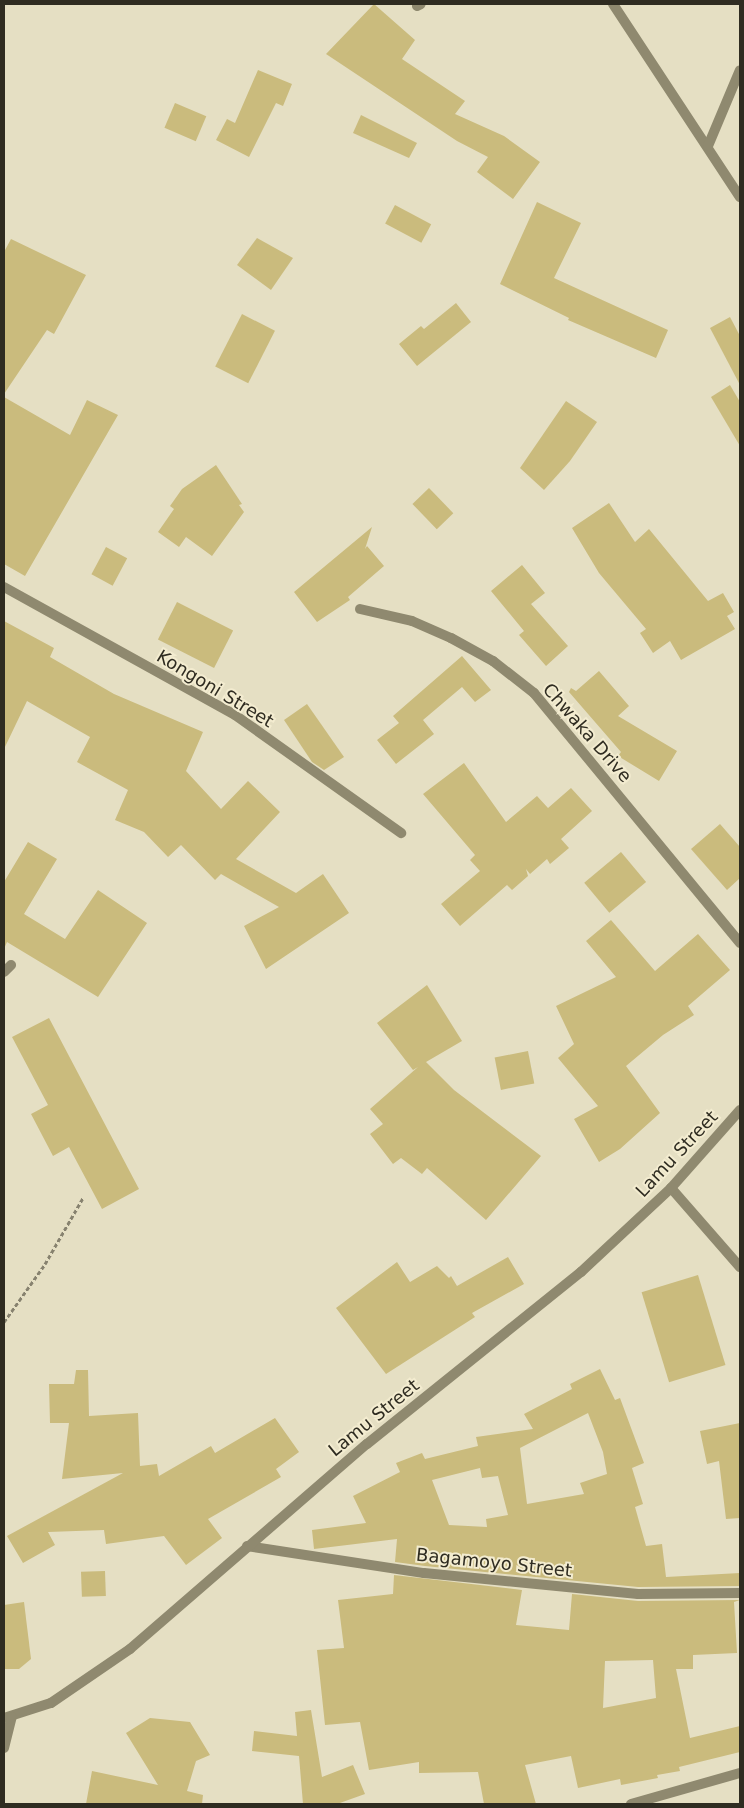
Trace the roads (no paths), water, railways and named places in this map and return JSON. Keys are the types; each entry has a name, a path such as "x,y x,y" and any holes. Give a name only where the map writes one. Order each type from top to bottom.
{"street":[{"path":"612,4 708,146 740,197"},
{"path":"708,146 740,70"},
{"name":"Kongoni Street","path":"4,587 234,715 401,834"},
{"name":"Chwaka Drive","path":"360,609 412,621 451,638 493,660 534,693 740,944"},
{"name":"Lamu Street","path":"8,1717 51,1703 130,1649 367,1444 581,1272 671,1188 740,1110"},
{"path":"671,1188 740,1267"},
{"name":"Bagamoyo Street","path":"247,1546 424,1573 638,1594 740,1592"},
{"path":"4,1748 8,1717"},
{"path":"631,1804 740,1773"}]}
